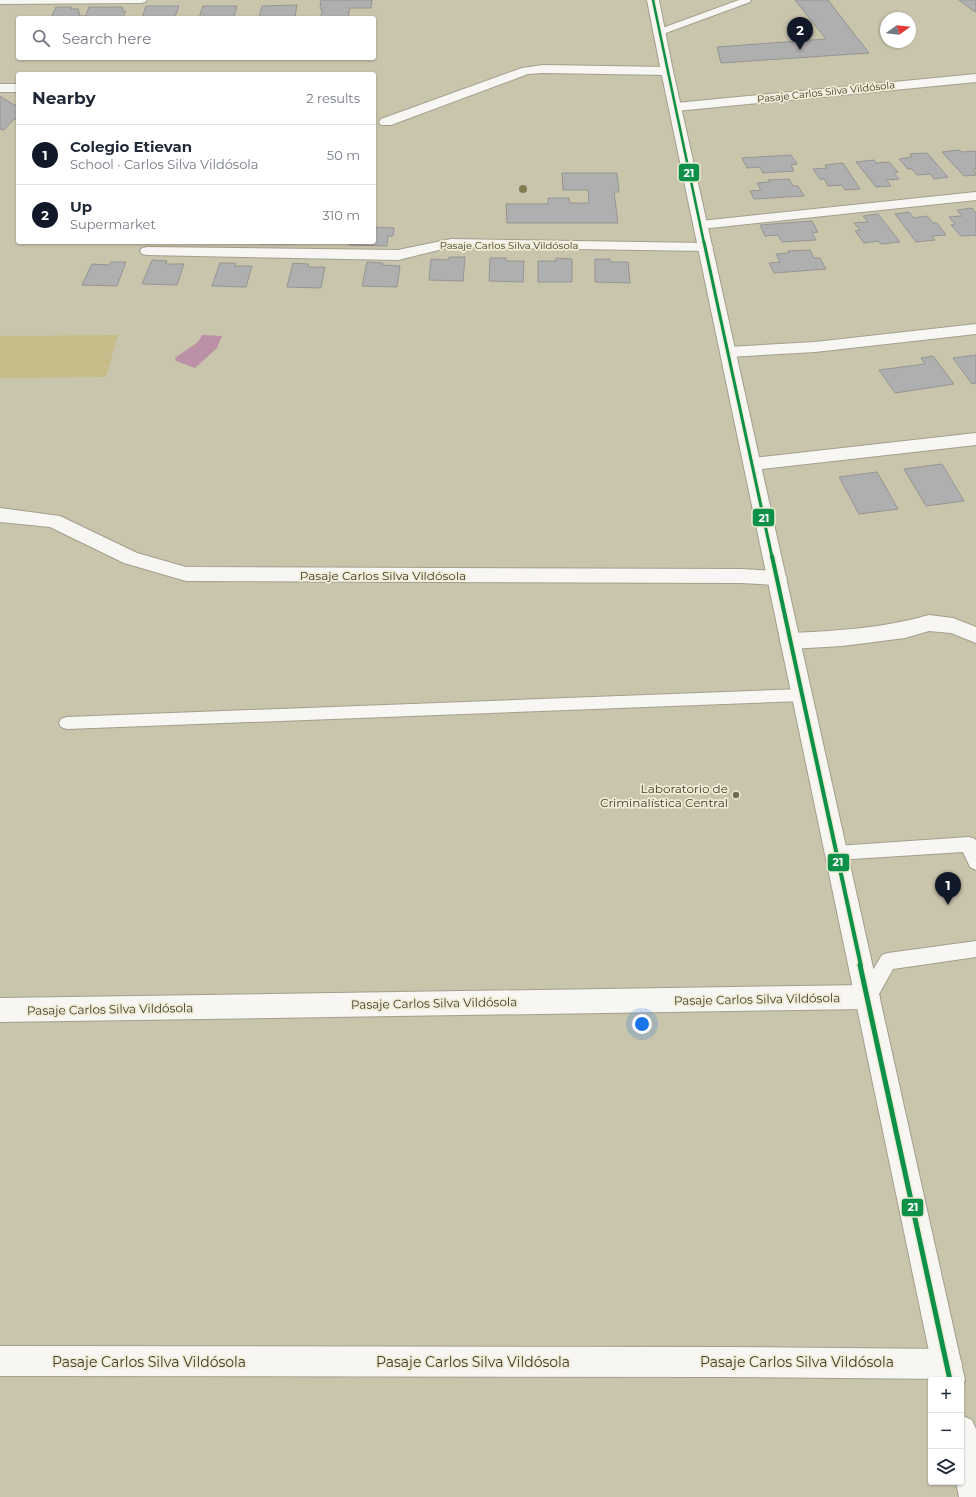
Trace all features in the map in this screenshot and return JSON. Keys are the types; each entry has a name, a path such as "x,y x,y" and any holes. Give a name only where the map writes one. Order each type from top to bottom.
{"street":[{"path":"0,1 140,0"},
{"path":"653,0 667,71 948,1372"},
{"path":"386,122 526,71 543,69 667,71"},
{"name":"Pasaje Carlos Silva Vildósola","path":"676,107 976,78"},
{"path":"0,88 16,88"},
{"path":"701,225 976,196"},
{"name":"Pasaje Carlos Silva Vildósola","path":"147,251 398,255 418,252 436,245 451,243 706,247"},
{"path":"728,352 815,347 976,329"},
{"path":"753,464 976,439"},
{"name":"Pasaje Carlos Silva Vildósola","path":"0,515 53,521 131,558 186,574 733,576 777,578"},
{"path":"790,641 842,638 882,633 905,630 929,623 953,626 976,635"},
{"name":"Pasaje Carlos Silva Vildósola","path":"0,1010 867,997"},
{"name":"Pasaje Carlos Silva Vildósola","path":"0,1361 725,1362 948,1372"},
{"path":"964,1445 975,1497"}],"lane":[{"path":"660,32 747,0"},
{"path":"67,723 803,695"},
{"path":"836,853 969,844 976,862"},
{"path":"867,997 888,961 976,949"}],"shaded area":[{"path":"118,335 106,377 0,378 0,336"},
{"path":"202,335 222,336 217,348 195,368 176,361 175,358 198,342"}],"building":[{"path":"321,0 372,0 371,8 350,8 348,16 321,16 322,9 320,9"},
{"path":"795,0 828,0 869,53 721,63 717,47 826,39"},
{"path":"959,0 976,0 976,12 971,9"},
{"path":"297,5 295,16 260,16 262,6"},
{"path":"146,6 179,6 175,16 143,16"},
{"path":"203,6 237,6 234,16 200,16"},
{"path":"56,7 72,7 71,9 79,9 78,13 80,13 79,16 52,16"},
{"path":"89,7 123,7 122,11 126,11 124,16 86,16"},
{"path":"0,96 16,105 16,119 14,119 4,130 0,129"},
{"path":"959,150 962,152 975,151 976,169 974,169 976,175 964,176 942,152"},
{"path":"927,153 948,177 934,179 930,174 917,175 912,169 908,169 899,159 912,157 910,154"},
{"path":"791,155 797,164 791,165 794,171 763,173 760,167 747,168 742,158"},
{"path":"874,160 876,163 889,162 898,172 894,173 899,179 886,180 891,186 876,187 856,162"},
{"path":"843,163 860,189 845,190 842,185 828,186 824,179 820,179 813,169 827,168 825,165"},
{"path":"562,173 617,173 619,192 614,192 618,223 507,223 506,204 548,204 548,198 569,198 570,203 589,203 588,190 563,190"},
{"path":"789,179 793,186 798,186 804,196 754,199 750,191 761,190 757,183 769,182 768,180"},
{"path":"972,208 976,213 976,236 961,236 951,225 955,224 949,217 962,216 957,210"},
{"path":"909,212 914,218 927,216 933,223 937,223 946,235 932,236 935,240 916,242 895,214"},
{"path":"878,214 900,242 881,244 878,241 864,243 855,231 860,230 854,223 868,222 863,216"},
{"path":"812,221 818,232 812,233 816,240 782,242 778,235 765,236 760,225"},
{"path":"376,227 394,228 393,236 388,236 387,246 349,245 376,244"},
{"path":"810,250 814,258 820,258 826,269 774,273 769,263 780,262 776,254 789,253 788,251"},
{"path":"449,257 465,257 463,281 429,280 431,259 449,260"},
{"path":"490,258 506,258 506,261 524,261 523,282 489,281"},
{"path":"556,258 572,259 572,282 538,282 538,261 556,261"},
{"path":"595,259 610,259 610,262 628,262 630,283 595,282"},
{"path":"152,260 167,261 166,264 184,264 177,285 142,284"},
{"path":"111,262 126,262 117,286 82,285 92,264 109,265"},
{"path":"367,262 400,266 397,287 362,286"},
{"path":"220,263 235,263 235,266 252,266 246,287 212,286"},
{"path":"293,263 308,264 308,267 325,267 321,288 287,287"},
{"path":"976,355 976,383 972,384 953,358"},
{"path":"933,356 954,384 895,393 879,370 925,364 921,358"},
{"path":"942,464 964,501 926,506 904,469"},
{"path":"877,472 898,509 859,514 839,477"}],"transit line":[{"name":"21","path":"653,0 667,71 949,1377"}],"place":[{"name":"Up","path":"800,50"},
{"name":"Laboratorio de Criminalística Central","path":"736,795"},
{"name":"Colegio Etievan","path":"948,905"}]}
